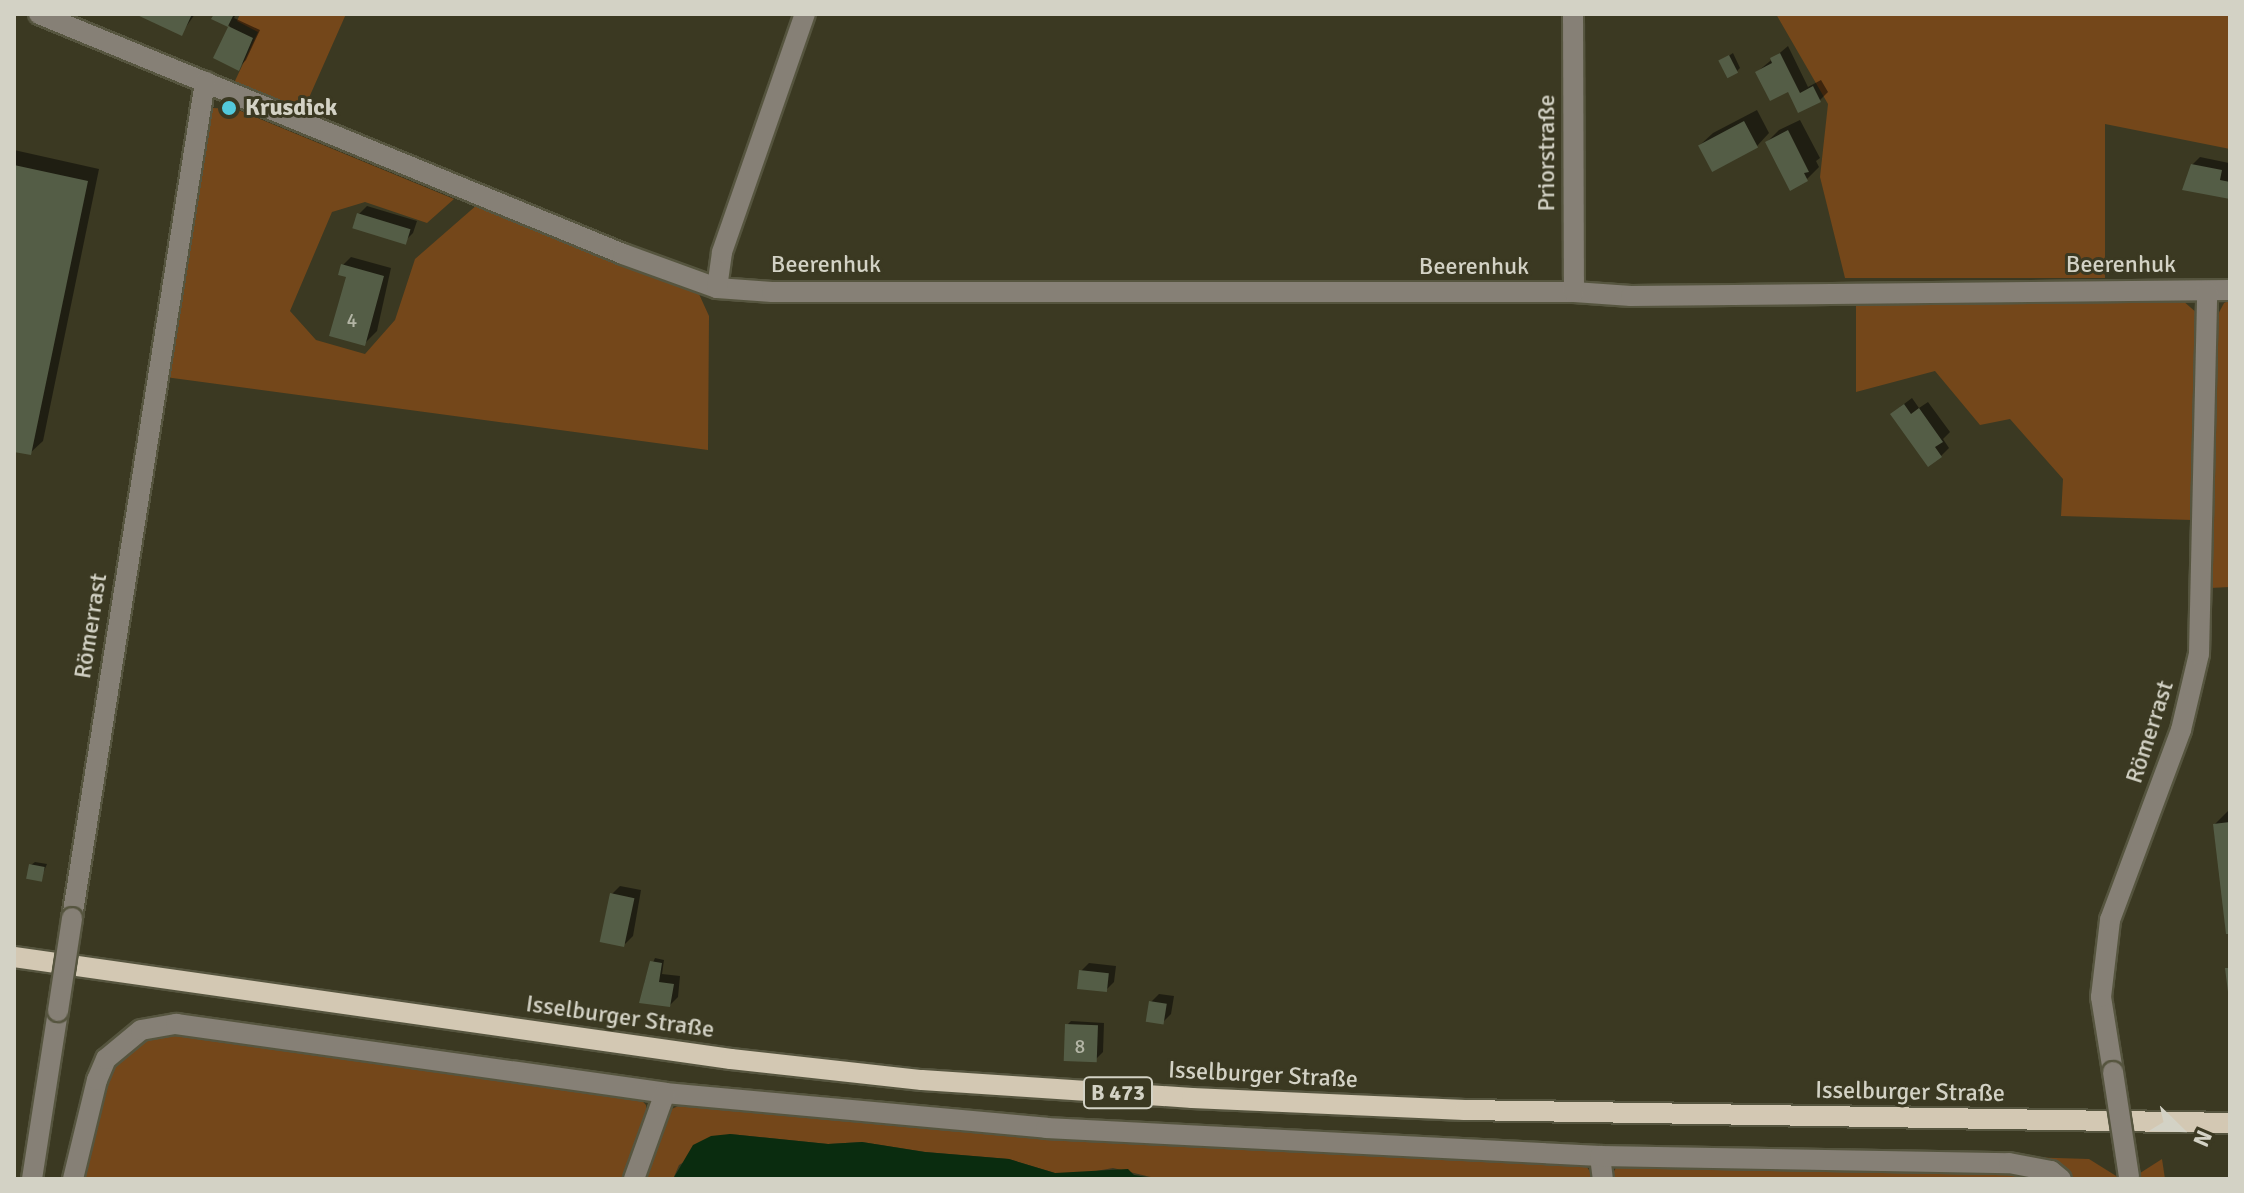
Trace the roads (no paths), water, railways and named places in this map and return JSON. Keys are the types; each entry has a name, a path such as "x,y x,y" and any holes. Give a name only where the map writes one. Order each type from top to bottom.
{"main road":[{"name":"Isselburger Straße","path":"14,957 715,1057 922,1080 1192,1098 1465,1110 2230,1123"}],"street":[{"name":"Beerenhuk","path":"39,14 623,254 717,288 772,292 1574,292 1631,296 2230,290"},
{"path":"717,288 722,252 805,14"},
{"name":"Priorstraße","path":"1573,14 1574,292"},
{"name":"Römerrast","path":"32,1179 205,82"},
{"name":"Römerrast","path":"2129,1178 2101,997 2110,920 2181,730 2199,654 2207,291"},
{"path":"73,1179 97,1080 106,1059 141,1030 176,1024 665,1093 1046,1128 1600,1156 2009,1163 2051,1171 2061,1179"},
{"path":"634,1179 665,1093"},
{"path":"1600,1156 1603,1179"}],"place":[{"name":"Krusdick","path":"229,108"}]}
